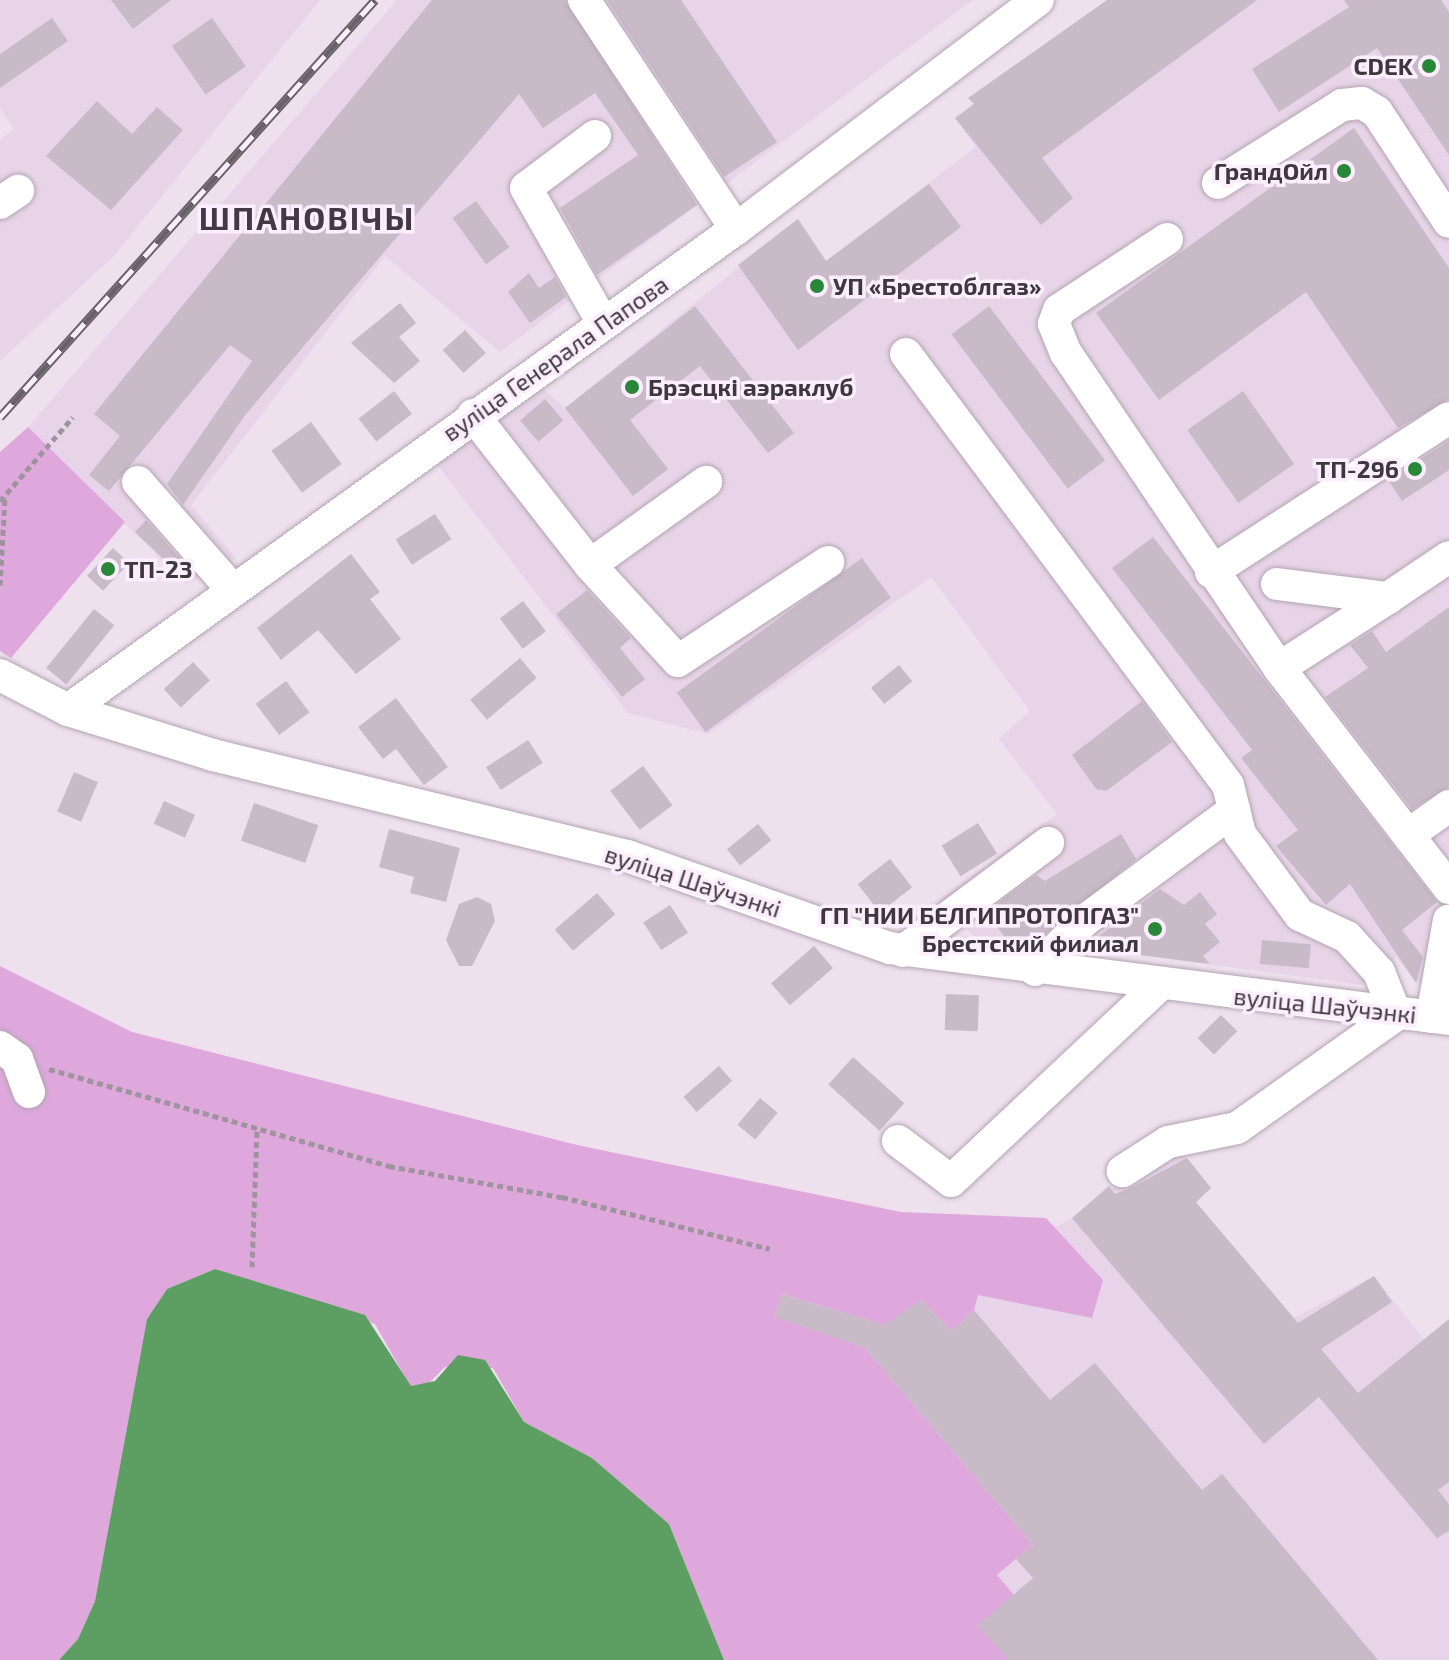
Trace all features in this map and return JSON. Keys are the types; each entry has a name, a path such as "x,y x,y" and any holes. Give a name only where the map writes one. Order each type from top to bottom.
{"street":[{"path":"584,0 736,229"},
{"name":"вуліца Генерала Папова","path":"68,710 231,588 736,229 1038,0"},
{"path":"1218,183 1342,105 1362,103 1377,112 1449,222"},
{"path":"595,136 526,188 603,323"},
{"path":"1167,239 1059,310 1054,324 1211,572 1279,668 1449,888"},
{"path":"906,354 1228,785 1240,834 1300,915 1347,937 1379,972 1396,1015 1237,1128 1168,1142 1123,1171"},
{"path":"473,415 590,565 678,661 828,562"},
{"path":"1211,572 1449,418"},
{"path":"138,482 231,588"},
{"path":"590,565 706,482"},
{"path":"1279,668 1449,557"},
{"path":"1277,584 1388,598"},
{"name":"вуліца Шаўчэнкі","path":"0,675 68,710 213,755 627,856 903,951 1159,986 1440,1018"},
{"path":"1408,835 1449,806"},
{"path":"1035,970 1084,921 1234,810"},
{"path":"903,951 1048,843"},
{"path":"1440,1018 1449,920"},
{"path":"898,1141 951,1181 1159,986"},
{"path":"8,1053 29,1092"}],"path":[{"path":"0,585 2,500 73,417"},
{"path":"8,1053 389,1166 562,1197 770,1249"},
{"path":"252,1267 257,1128"}],"shaded area":[{"path":"0,0 320,0 114,256 0,361 0,140 14,129 0,108"},
{"path":"397,0 973,0 500,352 385,256 191,505 236,558 186,584 28,427"},
{"path":"1113,0 1449,0 1449,977 1417,983 1396,957 1363,985 1079,947 988,952 940,899 1057,814 999,739 1030,711 931,577 708,734 628,713 436,463 541,387 565,408 798,219 826,261 976,147 955,118"},
{"path":"28,427 125,522 11,658 0,651 0,452"},
{"path":"0,966 132,1032 577,1145 901,1212 1046,1218 1103,1280 1092,1318 978,1295 974,1310 951,1331 921,1300 887,1326 782,1294 775,1316 865,1348 1033,1545 997,1575 1014,1595 1008,1660 724,1660 669,1524 592,1458 524,1422 493,1368 445,1367 427,1385 410,1386 375,1324 215,1269 167,1289 147,1319 95,1601 78,1639 59,1660 0,1660"},
{"path":"1184,1154 1211,1188 1196,1203 1294,1318 1374,1276 1436,1355 1449,1346 1449,1660 1008,1660 1013,1594 997,1576 1032,1545 775,1317 781,1294 904,1311 1072,1218 1156,1157"},
{"path":"215,1269 365,1315 411,1386 435,1381 458,1355 485,1360 524,1422 592,1458 669,1524 724,1660 59,1660 78,1639 95,1601 147,1319 167,1289"}],"building":[{"path":"111,0 171,0 133,29"},
{"path":"432,0 565,0 697,205 597,275 560,208 638,155 595,93 543,128 519,94 246,414 183,505 167,484 252,361 230,345 109,491 89,475 120,436 94,414"},
{"path":"607,0 681,0 777,142 724,177"},
{"path":"1107,0 1257,0 1042,158 1073,198 1041,225 955,118 974,104 968,98"},
{"path":"1344,0 1441,0 1449,12 1449,155 1377,48 1279,112 1252,69 1349,7"},
{"path":"52,18 68,41 0,88 0,54"},
{"path":"212,18 246,66 206,94 172,46"},
{"path":"97,101 132,134 157,107 183,130 111,210 46,156"},
{"path":"1354,128 1449,268 1449,399 1398,428 1306,292 1159,400 1096,313"},
{"name":"УП «Брестоблгаз»","path":"929,184 961,227 798,350 738,265 798,219 826,261"},
{"path":"476,201 510,247 486,264 453,218"},
{"path":"529,273 539,288 555,277 566,297 530,323 508,292"},
{"path":"400,303 416,323 399,337 420,361 394,383 351,343"},
{"name":"Брэсцкі аэраклуб","path":"695,306 794,433 768,453 700,366 630,420 668,469 633,496 565,408"},
{"path":"989,306 1105,460 1068,488 951,334"},
{"path":"465,330 486,353 463,373 443,350"},
{"path":"394,391 412,414 376,442 359,419"},
{"path":"1243,391 1294,464 1238,503 1187,430"},
{"path":"545,399 563,420 538,442 520,421"},
{"path":"311,422 342,464 302,493 271,451"},
{"name":"ТП-296","path":"1449,441 1449,470 1402,501 1388,480"},
{"path":"435,514 451,539 412,565 396,540"},
{"path":"146,520 184,563 176,571 135,532"},
{"path":"1153,537 1437,902 1402,930 1423,957 1416,983 1350,884 1326,905 1276,846 1298,830 1241,758 1252,750 1112,568"},
{"name":"ТП-23","path":"113,548 129,563 103,591 87,576"},
{"path":"351,554 380,592 370,599 401,639 356,674 318,630 281,660 257,628"},
{"path":"862,558 891,598 706,732 677,693"},
{"path":"587,590 631,638 620,648 645,679 622,697 556,614"},
{"path":"523,601 546,631 523,649 500,618"},
{"path":"1449,607 1449,787 1412,809 1325,697 1368,668 1350,645 1372,631 1386,652"},
{"path":"94,609 114,625 66,684 46,668"},
{"path":"520,658 537,678 487,720 470,700"},
{"path":"193,662 210,680 181,708 164,689"},
{"path":"899,665 912,681 884,704 871,688"},
{"path":"286,681 309,712 279,735 256,704"},
{"path":"396,698 448,767 424,785 396,749 383,759 358,727"},
{"path":"1142,701 1172,742 1106,791 1096,789 1072,755"},
{"path":"528,740 543,763 501,790 486,767"},
{"path":"643,766 672,805 640,830 610,791"},
{"path":"74,772 98,782 81,822 57,812"},
{"path":"164,801 195,815 185,838 154,824"},
{"path":"254,803 318,825 305,863 241,841"},
{"path":"978,823 997,854 961,876 942,846"},
{"path":"758,824 771,840 740,865 727,849"},
{"path":"389,829 460,848 446,902 410,893 414,877 379,867"},
{"path":"1121,834 1136,859 1037,941 1010,944 986,912 1036,875 1045,881"},
{"path":"890,859 912,887 880,913 858,884"},
{"name":"ГП \"НИИ БЕЛГИПРОТОПГАЗ\" Брестский филиал","path":"1160,889 1184,905 1200,892 1217,914 1205,924 1220,942 1203,956 1210,964 1084,948"},
{"path":"597,893 615,914 573,951 555,930"},
{"path":"477,897 491,904 495,921 472,966 459,966 446,940 459,904"},
{"path":"670,905 688,933 661,950 643,922"},
{"path":"1262,940 1311,944 1309,968 1260,964"},
{"path":"814,946 833,968 790,1005 771,983"},
{"path":"946,994 979,995 978,1031 945,1030"},
{"path":"1221,1015 1237,1031 1214,1055 1198,1038"},
{"path":"853,1057 904,1103 880,1131 828,1084"},
{"path":"719,1066 732,1081 697,1112 684,1097"},
{"path":"760,1098 778,1113 755,1140 738,1125"},
{"path":"1187,1158 1211,1188 1196,1202 1298,1323 1374,1276 1392,1302 1321,1349 1358,1393 1449,1319 1449,1482 1438,1490 1449,1504 1449,1531 1437,1538 1319,1397 1264,1444 1072,1218 1109,1186 1115,1194"},
{"path":"781,1294 884,1325 921,1300 951,1331 974,1310 1050,1400 1095,1363 1202,1490 1222,1474 1378,1660 1008,1660 978,1625 1033,1578 1016,1559 1033,1545 865,1348 775,1317"}],"railway":[{"path":"0,417 375,0"}],"place":[{"name":"CDEK","path":"1429,66"},
{"name":"ГрандОйл","path":"1344,171"},
{"name":"УП «Брестоблгаз»","path":"817,286"},
{"name":"Брэсцкі аэраклуб","path":"632,387"},
{"name":"ТП-296","path":"1415,469"},
{"name":"ТП-23","path":"108,569"},
{"name":"ГП \"НИИ БЕЛГИПРОТОПГАЗ\" Брестский филиал","path":"1155,929"}],"district":[{"name":"ШПАНОВІЧЫ","path":"307,217"}]}
